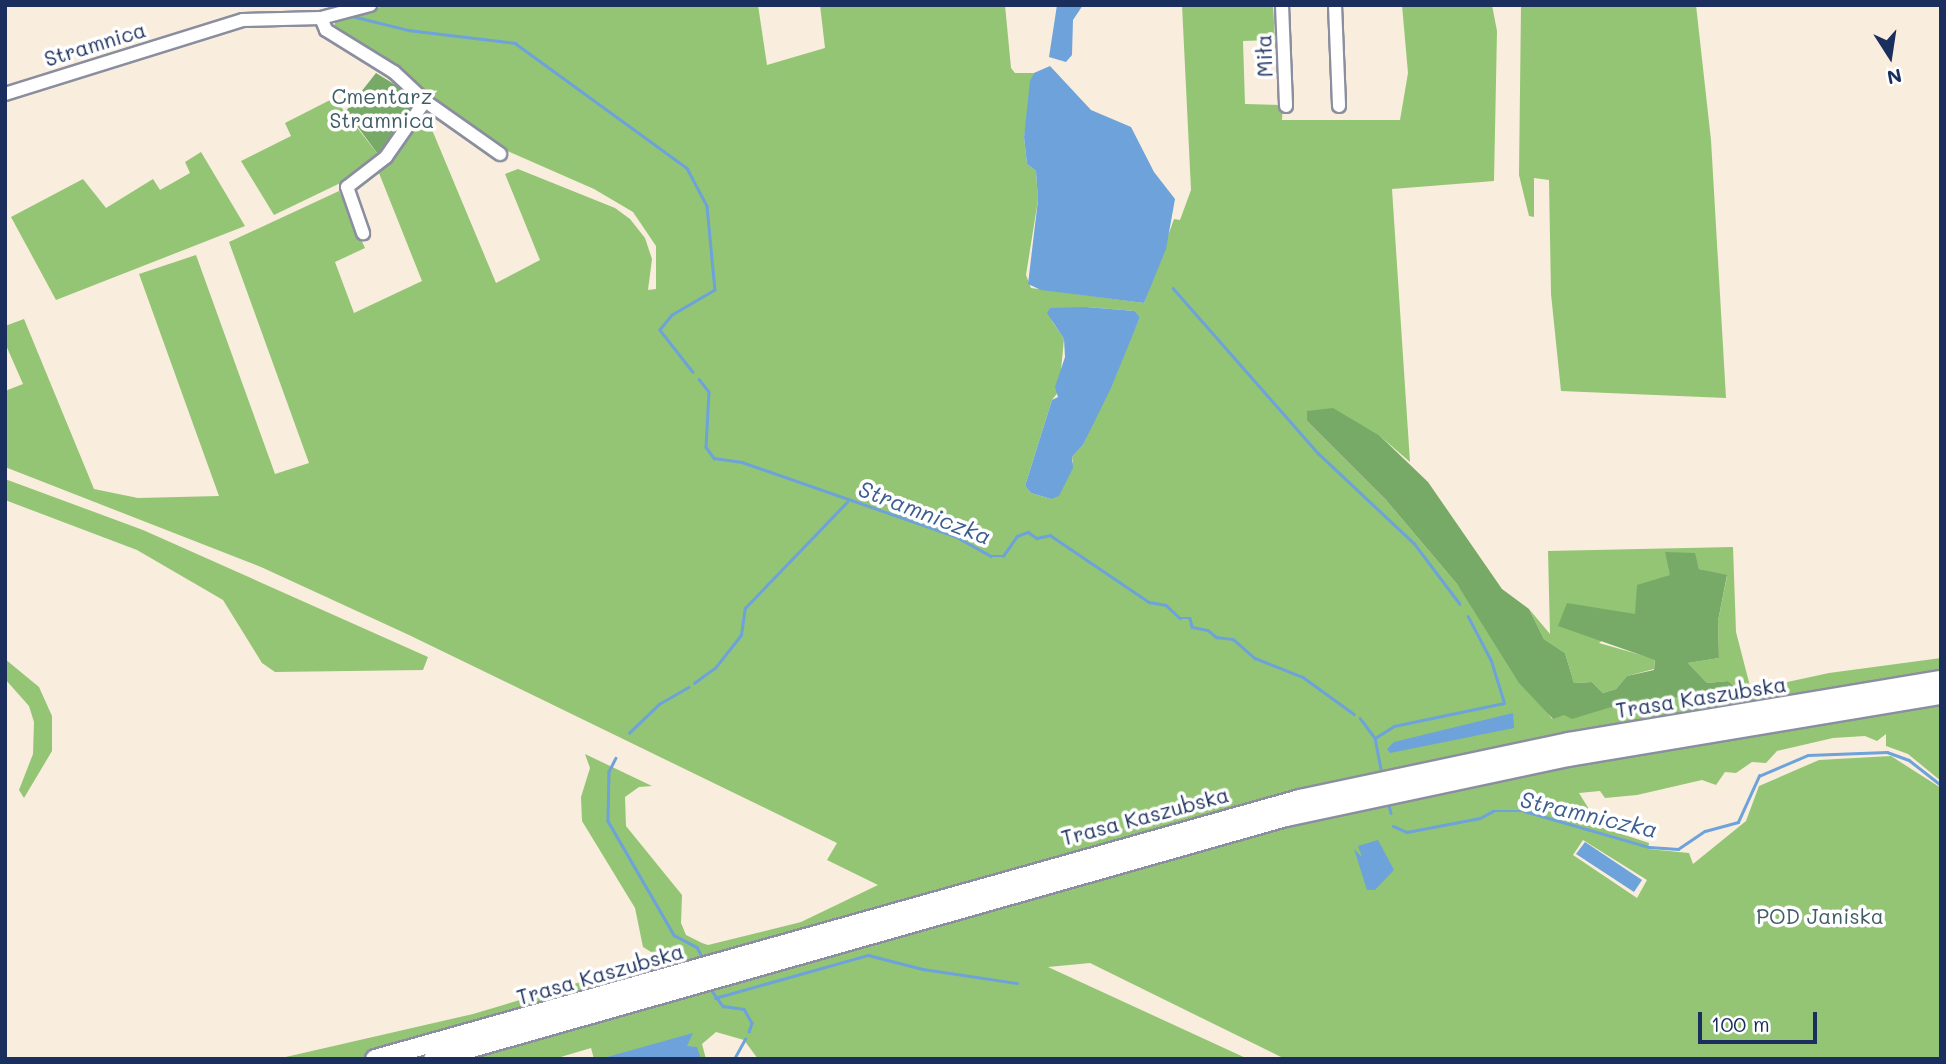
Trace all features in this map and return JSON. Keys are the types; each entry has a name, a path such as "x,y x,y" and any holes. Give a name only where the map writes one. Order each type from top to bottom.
{"highway":[{"name":"Trasa Kaszubska","path":"375,1059 1300,799 1569,742 1941,681"},
{"name":"Trasa Kaszubska","path":"433,1059 1286,817 1547,761 1941,695"}],"street":[{"name":"Stramnica","path":"5,94 243,20 321,18 370,5"},
{"name":"Miła","path":"1282,5 1286,106"},
{"path":"1335,5 1339,106"},
{"path":"321,18 326,30 394,72 425,101 500,154"},
{"path":"363,233 347,187 386,157 425,101"}],"green space":[{"name":"POD Janiska","path":"388,5 758,5 767,65 825,48 820,5 1005,5 1011,68 1015,73 1034,73 1024,137 1027,164 1036,171 1038,200 1026,275 1031,288 1144,303 1174,219 1180,220 1191,190 1182,5 1273,5 1275,40 1243,41 1245,104 1283,105 1282,120 1400,120 1408,73 1402,5 1492,5 1497,31 1494,181 1392,189 1410,462 1380,436 1307,421 1386,500 1457,584 1552,719 1617,692 1651,699 1740,691 1728,681 1707,683 1688,663 1719,658 1718,621 1727,576 1699,569 1694,553 1635,614 1599,643 1655,659 1654,669 1627,676 1616,689 1603,693 1592,682 1574,683 1565,653 1544,639 1529,609 1550,634 1548,551 1733,547 1736,632 1751,690 1829,673 1941,658 1941,781 1908,754 1886,746 1886,734 1877,741 1865,736 1833,738 1777,751 1766,763 1752,762 1736,773 1725,772 1716,785 1702,780 1637,795 1605,798 1600,791 1579,793 1600,827 1649,843 1648,849 1689,853 1693,864 1746,821 1759,786 1819,760 1891,756 1941,788 1941,1059 1285,1059 1090,963 1048,967 1248,1059 758,1059 744,1040 716,1032 702,1044 706,1059 594,1059 591,1048 554,1059 277,1059 473,1014 661,958 643,947 635,908 582,821 581,797 590,768 585,754 652,786 639,787 625,797 626,826 682,895 681,923 686,935 702,943 708,945 801,922 878,885 827,860 837,843 409,635 261,567 5,467 5,391 23,384 5,343 5,326 24,319 94,489 138,498 219,496 139,274 196,255 275,474 309,463 229,242 339,191 365,248 335,262 354,313 422,281 377,168 425,113 496,283 540,260 505,174 518,169 615,208 630,219 645,238 652,259 648,290 656,289 656,246 633,212 594,189 494,145 334,27 336,19","holes":["1086,307 1135,311 1140,317 1083,445 1072,457 1073,462 1051,499 1031,493 1025,486 1052,400 1059,391 1064,339 1052,321","1583,840 1647,880 1637,898 1573,855"]},
{"path":"1521,5 1696,5 1711,140 1726,398 1561,391 1551,294 1549,180 1534,178 1534,217 1529,216 1519,175"},
{"name":"Cmentarz Stramnica","path":"376,73 420,100 380,157 346,111"},
{"path":"334,98 380,157 357,175 274,215 241,161 291,136 285,123"},
{"path":"201,152 245,226 56,300 11,217 83,179 106,208 153,179 160,190 190,173 185,162"},
{"path":"1333,408 1380,436 1428,482 1502,589 1529,609 1544,639 1565,653 1574,683 1592,682 1603,693 1616,689 1627,676 1654,670 1655,660 1558,626 1567,603 1635,614 1637,585 1670,575 1665,552 1695,553 1699,569 1727,575 1718,621 1719,658 1688,663 1707,683 1728,681 1741,692 1631,701 1572,719 1564,715 1553,719 1519,683 1457,584 1386,500 1307,421 1307,411"},
{"path":"5,479 143,530 428,657 423,670 275,672 262,663 223,600 137,550 5,500"},
{"path":"5,659 39,687 52,716 52,751 24,798 19,790 33,754 34,722 29,706 5,679"}],"water":[{"path":"1057,5 1083,5 1073,20 1072,55 1066,62 1049,57"},
{"path":"1050,66 1091,110 1131,127 1154,172 1175,199 1166,249 1144,303 1041,290 1028,284 1038,200 1036,171 1027,164 1024,137 1030,81 1034,73"},
{"path":"1086,307 1135,311 1140,317 1111,388 1083,445 1072,457 1073,468 1059,496 1051,499 1031,493 1025,486 1052,400 1058,397 1055,387 1065,357 1064,339 1047,313 1050,308"},
{"path":"1513,713 1514,728 1390,753 1387,749 1394,742"},
{"path":"1378,840 1394,870 1375,890 1367,890 1354,849 1362,857 1358,846"},
{"path":"1585,842 1642,880 1634,892 1576,854"},
{"path":"693,1033 687,1046 697,1047 701,1059 600,1059"}],"waterway":[{"name":"Stramniczka","path":"352,16 408,30 515,43 687,168 707,206 715,290 672,315 660,330 693,372"},
{"path":"1173,288 1318,453 1414,543 1460,604"},
{"name":"Stramniczka","path":"699,379 709,392 706,447 714,458 742,462 955,536 991,556 1003,556 1017,536 1028,532 1037,538 1050,535 1149,602 1166,605 1180,618 1190,618 1192,627 1208,630 1216,637 1233,639 1255,658 1303,677 1354,714"},
{"path":"694,683 715,668 741,635 745,608 847,502"},
{"path":"1375,738 1394,726 1504,703 1491,661 1468,617"},
{"path":"629,733 659,704 688,687"},
{"name":"Stramniczka","path":"1360,718 1375,738 1381,768"},
{"name":"Stramniczka","path":"1393,826 1407,832 1480,818 1493,811 1524,811 1649,847 1678,849 1705,831 1738,822 1759,776 1808,755 1887,752 1909,760 1941,785"},
{"path":"616,758 609,772 608,821 674,935 697,947 702,957"},
{"name":"Stramniczka","path":"1389,805 1391,813"},
{"path":"715,998 868,955 923,969 1017,983"},
{"path":"712,991 723,1006 744,1009 752,1023 749,1032"},
{"path":"734,1059 745,1039"}]}
